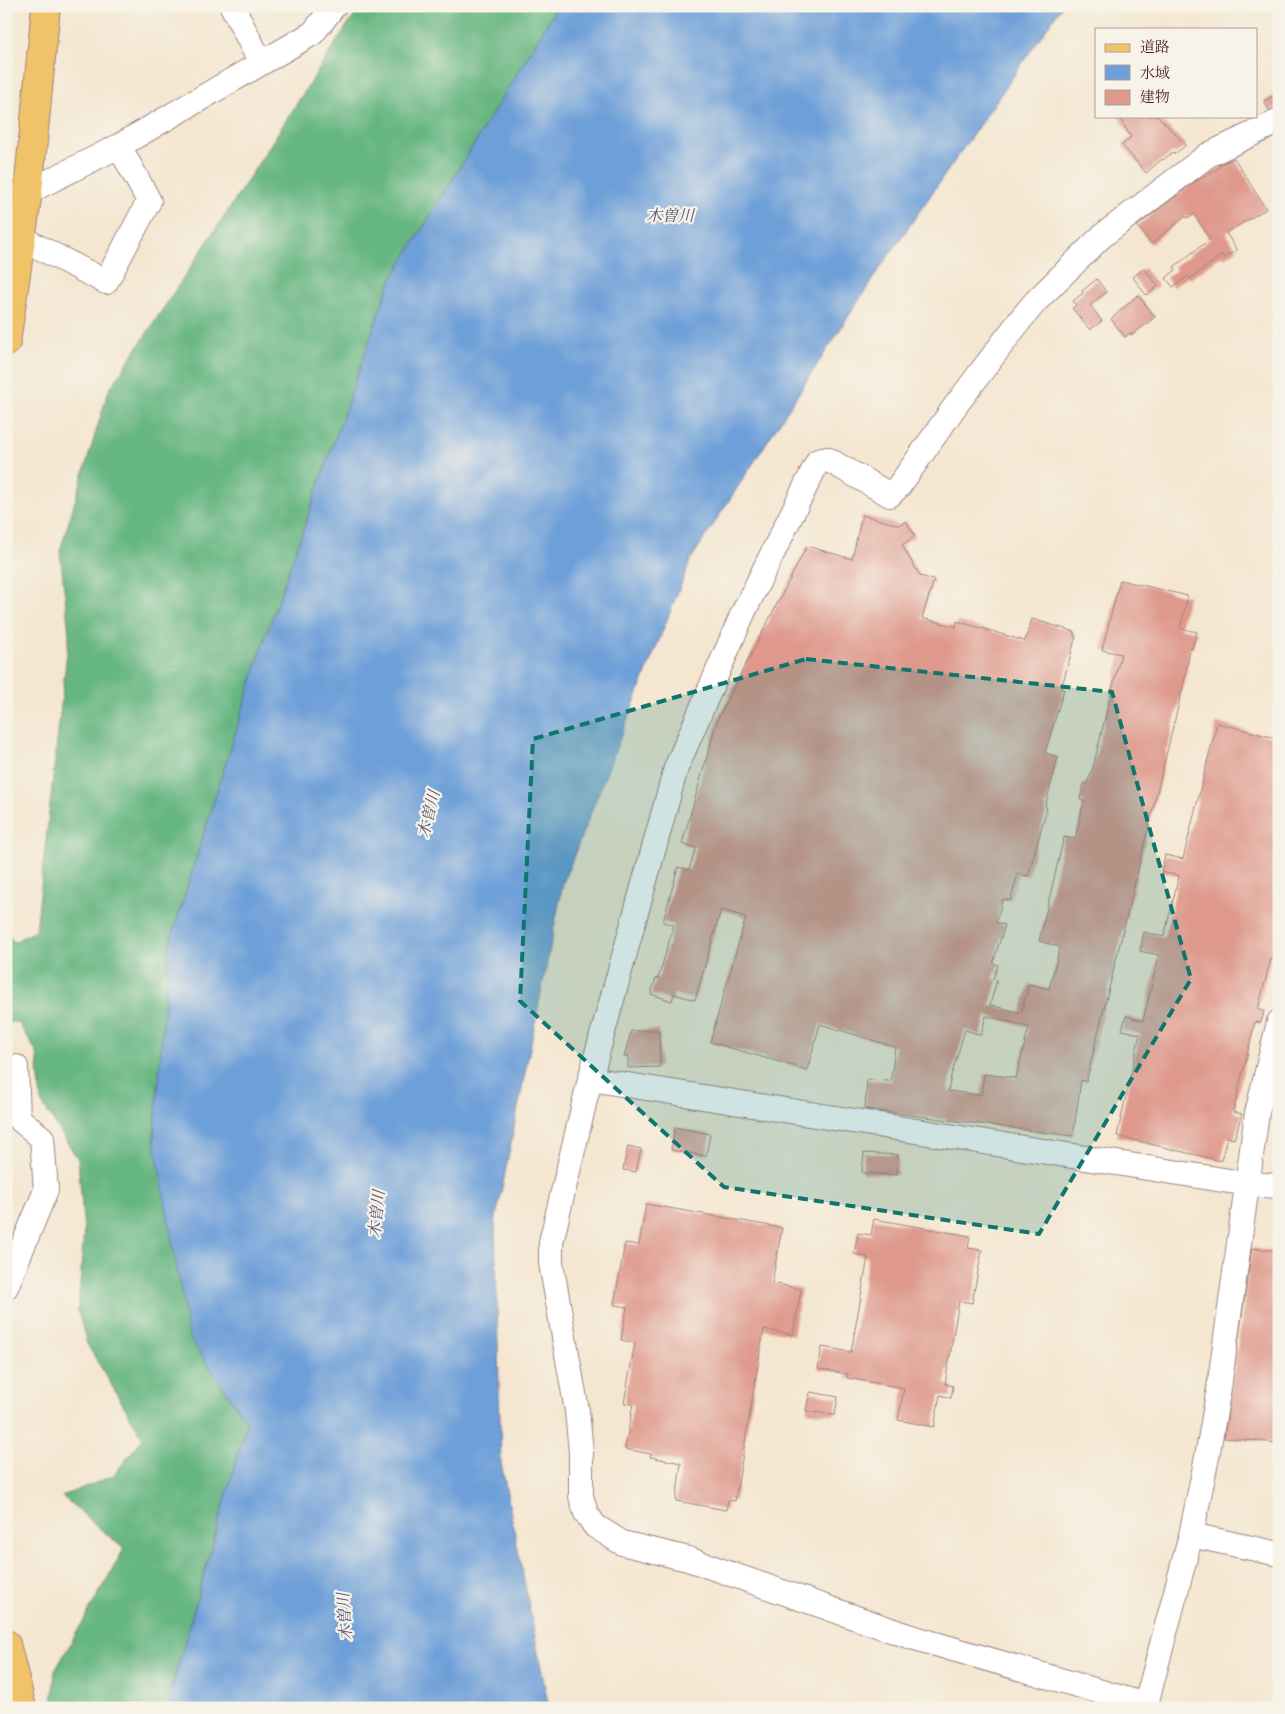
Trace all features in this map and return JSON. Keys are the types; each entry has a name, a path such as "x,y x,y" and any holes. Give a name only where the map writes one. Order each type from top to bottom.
{"main road":[{"path":"6,342 17,229 28,192 46,6"},
{"path":"9,1661 22,1708"}],"street":[{"path":"232,6 261,63"},
{"path":"28,192 119,146 313,34 334,6"},
{"path":"1279,121 1208,156 1102,236 1036,301 1021,319 890,495 827,459 818,461 743,613 676,768 590,1079 550,1242 551,1262 577,1411 581,1452 581,1496 586,1512 595,1526 622,1543 688,1558 908,1636 1146,1706 1191,1535 1219,1388 1257,1113 1279,1022"},
{"path":"17,229 106,282 149,201 119,146"},
{"path":"6,1287 46,1190 42,1138 18,1118 16,1067"},
{"path":"590,1079 1248,1184 1279,1186"},
{"path":"1191,1535 1279,1554"}],"highlighted area":[{"path":"806,659 1112,692 1191,979 1039,1234 724,1187 520,1001 533,739"}],"green space":[{"path":"363,6 558,6 390,282 262,647 169,946 189,1337 247,1422 166,1708 52,1708 55,1671 124,1549 62,1496 113,1476 143,1438 87,1344 78,1311 84,1230 78,1159 41,1102 37,1053 18,1022 6,1022 6,933 14,942 36,930 69,634 60,551 108,392 348,24"}],"water":[{"name":"木曽川","path":"558,6 1062,6 876,274 691,559 563,883 495,1223 501,1463 549,1708 166,1708 247,1422 189,1337 154,1139 169,946 262,647 390,282"}],"building":[{"path":"1279,93 1279,107 1269,110 1264,101"},
{"path":"1119,118 1160,118 1186,145 1175,154 1173,152 1162,159 1146,173 1122,145 1131,137"},
{"path":"1234,158 1266,209 1226,233 1237,250 1224,258 1222,255 1190,279 1188,276 1173,287 1166,278 1176,270 1174,267 1210,239 1194,214 1187,218 1186,216 1151,244 1137,226 1196,181 1220,167 1219,165"},
{"path":"1144,268 1158,286 1146,295 1133,277"},
{"path":"1097,279 1106,292 1090,305 1102,321 1090,330 1072,308 1076,306 1073,301"},
{"path":"1138,295 1155,317 1132,335 1130,333 1125,337 1111,319"},
{"path":"862,515 899,525 906,521 915,536 902,545 920,576 934,580 922,618 956,627 957,621 1025,641 1032,619 1075,632 1074,635 1076,636 1061,689 1064,689 1045,753 1058,757 1045,807 1047,808 1028,876 1018,874 1010,901 1003,899 996,922 1005,925 993,963 998,965 993,979 997,980 990,1005 1021,1013 1029,984 1049,989 1060,947 1039,941 1064,837 1075,839 1084,801 1080,800 1084,783 1087,784 1093,767 1121,654 1102,650 1120,580 1188,596 1180,628 1197,632 1192,649 1190,648 1186,674 1086,1082 1081,1080 1073,1136 865,1109 867,1080 891,1081 895,1047 820,1024 807,1070 710,1042 746,917 721,910 695,1000 674,994 672,1001 651,994 656,978 658,979 674,925 663,922 678,867 689,870 696,848 682,844 718,718 807,546 852,559","holes":["986,1016 1029,1027 1016,1078 984,1074 981,1095 948,1091 965,1030 981,1035"]},
{"path":"1217,723 1279,739 1279,927 1258,1009 1264,1011 1261,1023 1255,1022 1233,1112 1242,1114 1234,1139 1227,1137 1221,1161 1117,1136 1140,1034 1122,1030 1126,1016 1143,1021 1159,955 1140,951 1144,932 1164,937 1179,876 1161,872 1165,855 1183,859"},
{"path":"659,1030 660,1067 628,1068 628,1056 624,1057 631,1031"},
{"path":"675,1127 710,1134 706,1156 671,1150"},
{"path":"628,1146 641,1149 636,1172 623,1170"},
{"path":"864,1153 898,1155 897,1175 862,1173"},
{"path":"646,1204 782,1228 772,1283 801,1289 793,1335 764,1329 735,1501 728,1500 726,1510 676,1501 681,1463 650,1457 651,1454 625,1449 633,1404 624,1403 635,1343 621,1340 627,1307 614,1305 625,1243 639,1245"},
{"path":"874,1219 970,1236 968,1248 982,1250 972,1303 959,1301 945,1384 953,1386 951,1398 940,1395 934,1427 898,1420 904,1388 847,1378 848,1374 818,1369 822,1347 851,1352 868,1257 854,1254 858,1233 871,1235"},
{"path":"1252,1248 1279,1251 1279,1443 1224,1438"},
{"path":"810,1392 838,1397 835,1415 806,1411"}]}
